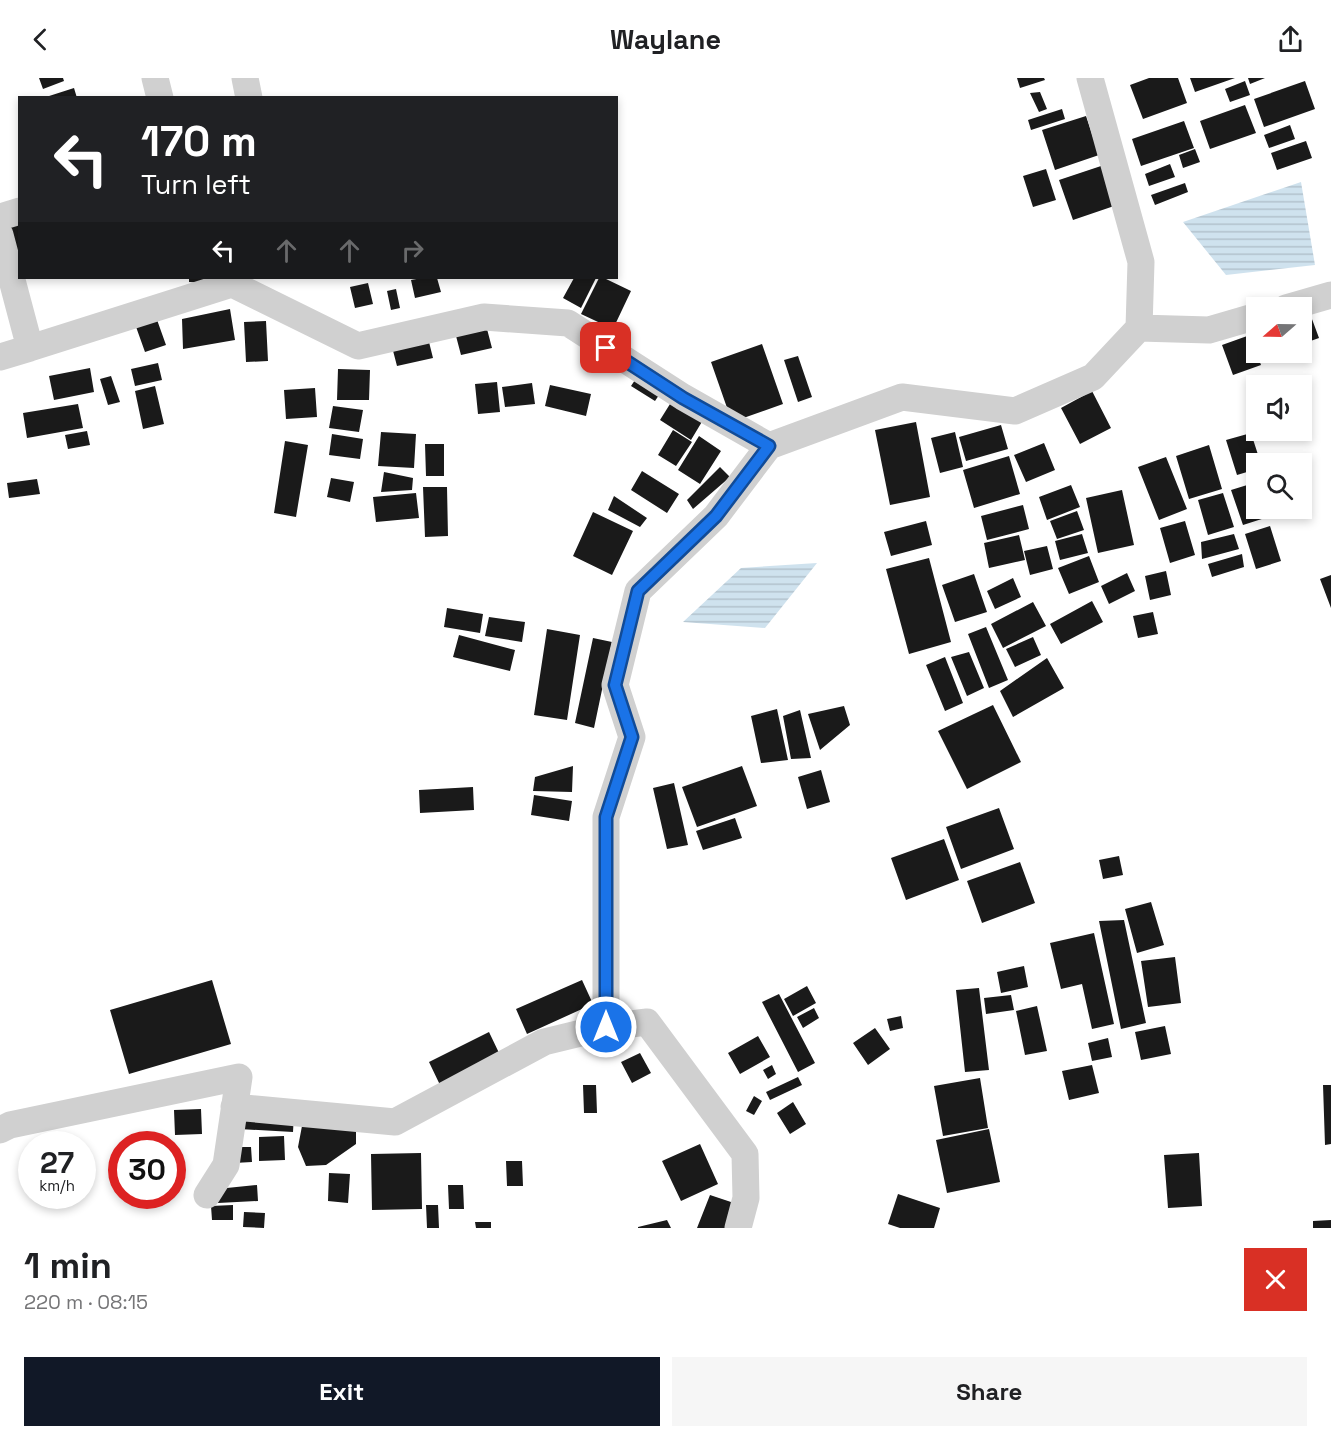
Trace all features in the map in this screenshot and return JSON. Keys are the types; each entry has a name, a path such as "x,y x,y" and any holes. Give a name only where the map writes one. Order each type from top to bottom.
{"street":[{"path":"155,78 160,96"},
{"path":"245,78 249,96"},
{"path":"606,1027 606,817 632,737 615,685 638,591 716,516 769,446 902,397 1015,411 1093,377 1139,328 1141,262 1090,78"},
{"path":"0,217 18,212"},
{"path":"0,235 30,348"},
{"path":"0,357 232,281 358,346 484,317 568,323 683,398 769,446"},
{"path":"1312,300 1331,295"},
{"path":"1139,328 1209,330 1246,319"},
{"path":"234,1107 395,1122 544,1042 606,1027 647,1022 745,1154 746,1198 738,1228"},
{"path":"0,1130 10,1125 238,1077 226,1165 207,1195"}],"water":[{"path":"1301,182 1315,265 1226,275 1183,222"},
{"path":"817,563 765,628 683,622 741,568"}],"building":[{"path":"39,78 63,78 64,81 43,89"},
{"path":"1017,78 1044,78 1045,80 1020,88"},
{"path":"1149,78 1178,78 1187,103 1143,119 1130,85"},
{"path":"1190,78 1235,78 1195,92"},
{"path":"1248,78 1265,78 1250,84"},
{"path":"1245,81 1250,95 1230,102 1225,89"},
{"path":"1305,81 1315,109 1264,127 1254,99"},
{"path":"74,88 76,96 49,96"},
{"path":"1040,92 1047,109 1039,112 1030,93"},
{"path":"1245,105 1256,133 1210,149 1200,121"},
{"path":"1062,109 1065,119 1031,130 1028,120"},
{"path":"1086,116 1099,155 1055,170 1042,130"},
{"path":"1184,121 1194,148 1141,166 1132,139"},
{"path":"1290,125 1295,139 1269,148 1264,135"},
{"path":"1306,141 1312,158 1277,170 1271,153"},
{"path":"1195,149 1200,162 1183,168 1179,155"},
{"path":"1170,164 1175,177 1149,186 1145,174"},
{"path":"1104,165 1117,205 1073,220 1059,180"},
{"path":"1046,169 1056,200 1033,207 1023,176"},
{"path":"1185,183 1188,192 1155,205 1151,195"},
{"path":"18,216 18,250 16,251 8,218"},
{"path":"189,279 224,279 224,284 189,282"},
{"path":"437,279 441,292 415,298 411,280"},
{"path":"573,279 596,279 581,308 563,298"},
{"path":"598,279 606,279 631,291 613,329 581,314"},
{"path":"368,283 373,304 355,308 350,287"},
{"path":"396,289 400,308 391,310 387,291"},
{"path":"230,309 235,340 183,349 182,319"},
{"path":"156,317 166,345 145,352 135,324"},
{"path":"1312,319 1319,338 1312,340"},
{"path":"266,321 268,361 246,362 244,322"},
{"path":"487,329 492,348 461,355 456,336"},
{"path":"427,334 433,358 397,366 391,343"},
{"path":"1246,336 1246,363 1260,363 1261,365 1233,375 1222,345"},
{"path":"762,344 783,404 732,422 711,362"},
{"path":"798,356 812,397 798,402 784,360"},
{"path":"158,363 162,380 135,386 131,369"},
{"path":"90,368 94,392 54,400 49,376"},
{"path":"338,369 370,370 369,400 337,400"},
{"path":"639,374 663,389 655,401 631,386"},
{"path":"111,376 120,402 108,405 100,379"},
{"path":"497,382 500,412 478,414 475,384"},
{"path":"532,383 535,404 505,407 502,387"},
{"path":"550,385 591,394 586,416 545,406"},
{"path":"155,386 164,424 143,429 135,391"},
{"path":"315,388 317,417 286,419 284,390"},
{"path":"1092,391 1111,428 1080,444 1061,408"},
{"path":"675,396 706,415 691,440 660,420"},
{"path":"78,404 83,428 27,438 23,413"},
{"path":"333,406 363,410 359,432 329,428"},
{"path":"916,422 930,497 890,505 875,430"},
{"path":"1001,425 1008,449 966,461 959,437"},
{"path":"673,430 692,442 676,466 658,455"},
{"path":"87,431 90,445 68,449 65,435"},
{"path":"381,432 416,434 414,468 378,466"},
{"path":"955,432 963,467 940,473 931,438"},
{"path":"332,434 363,439 360,459 329,455"},
{"path":"1246,434 1246,441 1254,441 1257,453 1246,453 1246,472 1237,475 1226,440"},
{"path":"699,436 721,451 700,484 678,470"},
{"path":"285,441 308,445 296,517 274,513"},
{"path":"1044,443 1055,470 1026,482 1014,455"},
{"path":"425,444 444,444 444,476 426,476"},
{"path":"1209,445 1222,489 1189,499 1176,456"},
{"path":"1009,456 1020,494 974,508 963,470"},
{"path":"1166,457 1187,509 1159,520 1138,467"},
{"path":"720,467 730,477 693,509 687,500"},
{"path":"642,471 679,494 667,513 631,490"},
{"path":"384,472 413,478 412,490 381,492"},
{"path":"331,478 354,482 350,502 327,497"},
{"path":"37,479 40,494 9,498 7,483"},
{"path":"1071,485 1080,507 1047,520 1039,497"},
{"path":"1246,485 1246,519 1262,519 1243,525 1231,490"},
{"path":"423,487 447,487 448,536 425,537"},
{"path":"1122,490 1134,545 1098,553 1086,498"},
{"path":"416,493 419,518 376,522 373,497"},
{"path":"1223,493 1234,527 1208,535 1198,500"},
{"path":"614,496 647,518 640,527 608,510"},
{"path":"1023,505 1029,529 987,540 981,516"},
{"path":"1077,511 1084,530 1057,539 1050,521"},
{"path":"593,512 633,531 612,575 573,556"},
{"path":"926,521 932,545 891,556 884,532"},
{"path":"1185,521 1195,555 1170,563 1160,528"},
{"path":"1270,526 1281,561 1256,569 1245,534"},
{"path":"1082,534 1088,553 1060,560 1055,541"},
{"path":"1234,534 1239,549 1202,559 1201,542"},
{"path":"1019,535 1025,560 989,568 984,543"},
{"path":"1047,546 1053,569 1030,575 1024,551"},
{"path":"1242,554 1244,567 1212,577 1208,564"},
{"path":"1089,556 1099,582 1069,594 1058,568"},
{"path":"929,558 951,642 909,654 886,569"},
{"path":"1166,571 1171,595 1150,600 1145,576"},
{"path":"1127,573 1135,591 1109,604 1101,586"},
{"path":"974,574 987,612 955,622 942,585"},
{"path":"1331,575 1331,608 1320,579"},
{"path":"1013,578 1021,597 995,609 987,591"},
{"path":"1092,601 1103,622 1061,644 1050,624"},
{"path":"1033,602 1046,626 1003,648 991,624"},
{"path":"447,608 483,614 480,633 444,627"},
{"path":"1153,612 1158,634 1138,638 1133,616"},
{"path":"489,617 525,622 522,642 485,636"},
{"path":"986,627 1008,680 989,688 968,634"},
{"path":"547,629 580,635 567,720 534,715"},
{"path":"459,635 515,650 510,671 453,657"},
{"path":"1033,637 1041,655 1015,667 1006,649"},
{"path":"593,638 612,642 594,728 575,723"},
{"path":"969,652 984,688 967,696 951,657"},
{"path":"945,657 963,703 945,711 926,665"},
{"path":"1047,658 1064,688 1013,717 1000,691"},
{"path":"993,705 1021,762 967,789 938,731"},
{"path":"844,706 850,725 820,750 808,714"},
{"path":"777,709 788,760 761,763 751,716"},
{"path":"800,710 811,758 791,759 783,716"},
{"path":"573,766 572,792 533,791 535,777"},
{"path":"742,766 757,806 697,827 682,787"},
{"path":"821,770 830,802 807,809 798,777"},
{"path":"674,783 688,845 667,849 653,788"},
{"path":"473,787 474,810 420,813 419,790"},
{"path":"534,795 572,801 569,821 531,815"},
{"path":"999,808 1014,849 961,869 946,827"},
{"path":"735,818 742,838 703,850 696,831"},
{"path":"944,839 959,880 906,900 891,858"},
{"path":"1119,856 1123,875 1103,879 1099,860"},
{"path":"1020,862 1035,903 982,923 967,881"},
{"path":"1151,902 1164,945 1137,953 1125,909"},
{"path":"1124,920 1146,1023 1121,1029 1099,921"},
{"path":"1094,933 1114,1024 1092,1029 1082,984 1061,989 1050,943"},
{"path":"1175,957 1181,1003 1148,1007 1141,961"},
{"path":"1024,966 1028,987 1001,993 997,972"},
{"path":"212,980 231,1044 129,1074 110,1010"},
{"path":"582,980 593,1004 527,1034 516,1009"},
{"path":"807,986 816,1003 793,1016 784,999"},
{"path":"979,988 989,1070 965,1072 956,990"},
{"path":"779,994 815,1063 798,1072 762,1002"},
{"path":"1011,995 1014,1010 986,1014 984,998"},
{"path":"1037,1006 1047,1051 1025,1055 1016,1011"},
{"path":"814,1008 819,1018 803,1028 797,1017"},
{"path":"901,1016 903,1028 890,1031 887,1019"},
{"path":"1165,1026 1171,1054 1141,1060 1135,1032"},
{"path":"875,1028 890,1049 868,1065 853,1043"},
{"path":"489,1032 500,1055 440,1085 429,1062"},
{"path":"758,1036 770,1057 740,1074 728,1053"},
{"path":"1108,1038 1112,1057 1092,1061 1088,1043"},
{"path":"640,1053 651,1073 632,1083 621,1062"},
{"path":"772,1065 776,1074 768,1079 763,1070"},
{"path":"1092,1065 1099,1093 1069,1100 1062,1071"},
{"path":"798,1077 802,1085 770,1100 766,1092"},
{"path":"980,1078 988,1128 943,1136 934,1086"},
{"path":"583,1085 596,1085 597,1113 584,1113"},
{"path":"1323,1085 1331,1085 1331,1144 1325,1145"},
{"path":"754,1096 762,1101 754,1115 746,1111"},
{"path":"793,1102 806,1124 790,1134 777,1113"},
{"path":"201,1109 202,1134 186,1135 186,1131 175,1131 174,1110"},
{"path":"240,1111 294,1114 293,1132 239,1129"},
{"path":"302,1126 356,1129 356,1144 326,1165 306,1166 298,1147"},
{"path":"989,1129 1000,1182 947,1193 936,1140"},
{"path":"284,1136 285,1160 259,1161 259,1137"},
{"path":"700,1144 718,1184 681,1201 662,1161"},
{"path":"234,1147 251,1147 252,1162 234,1163"},
{"path":"421,1153 422,1209 372,1210 371,1154"},
{"path":"1199,1153 1202,1206 1168,1208 1164,1155"},
{"path":"506,1161 522,1161 523,1186 507,1186"},
{"path":"329,1173 350,1174 348,1203 328,1201"},
{"path":"257,1185 258,1201 218,1203 217,1189"},
{"path":"448,1185 463,1185 464,1209 449,1209"},
{"path":"898,1194 940,1208 934,1228 900,1228 888,1224"},
{"path":"710,1195 737,1204 728,1228 697,1228"},
{"path":"233,1205 233,1220 212,1220 211,1206"},
{"path":"426,1205 438,1205 439,1228 427,1228"},
{"path":"244,1212 265,1213 264,1228 243,1227"},
{"path":"667,1220 671,1228 638,1228 638,1227"},
{"path":"1331,1220 1331,1228 1313,1228 1313,1221"},
{"path":"475,1222 491,1222 491,1228 476,1228"}],"route":[{"path":"606,348 683,398 769,446 716,516 638,591 615,685 632,737 606,817 606,1027"}]}
